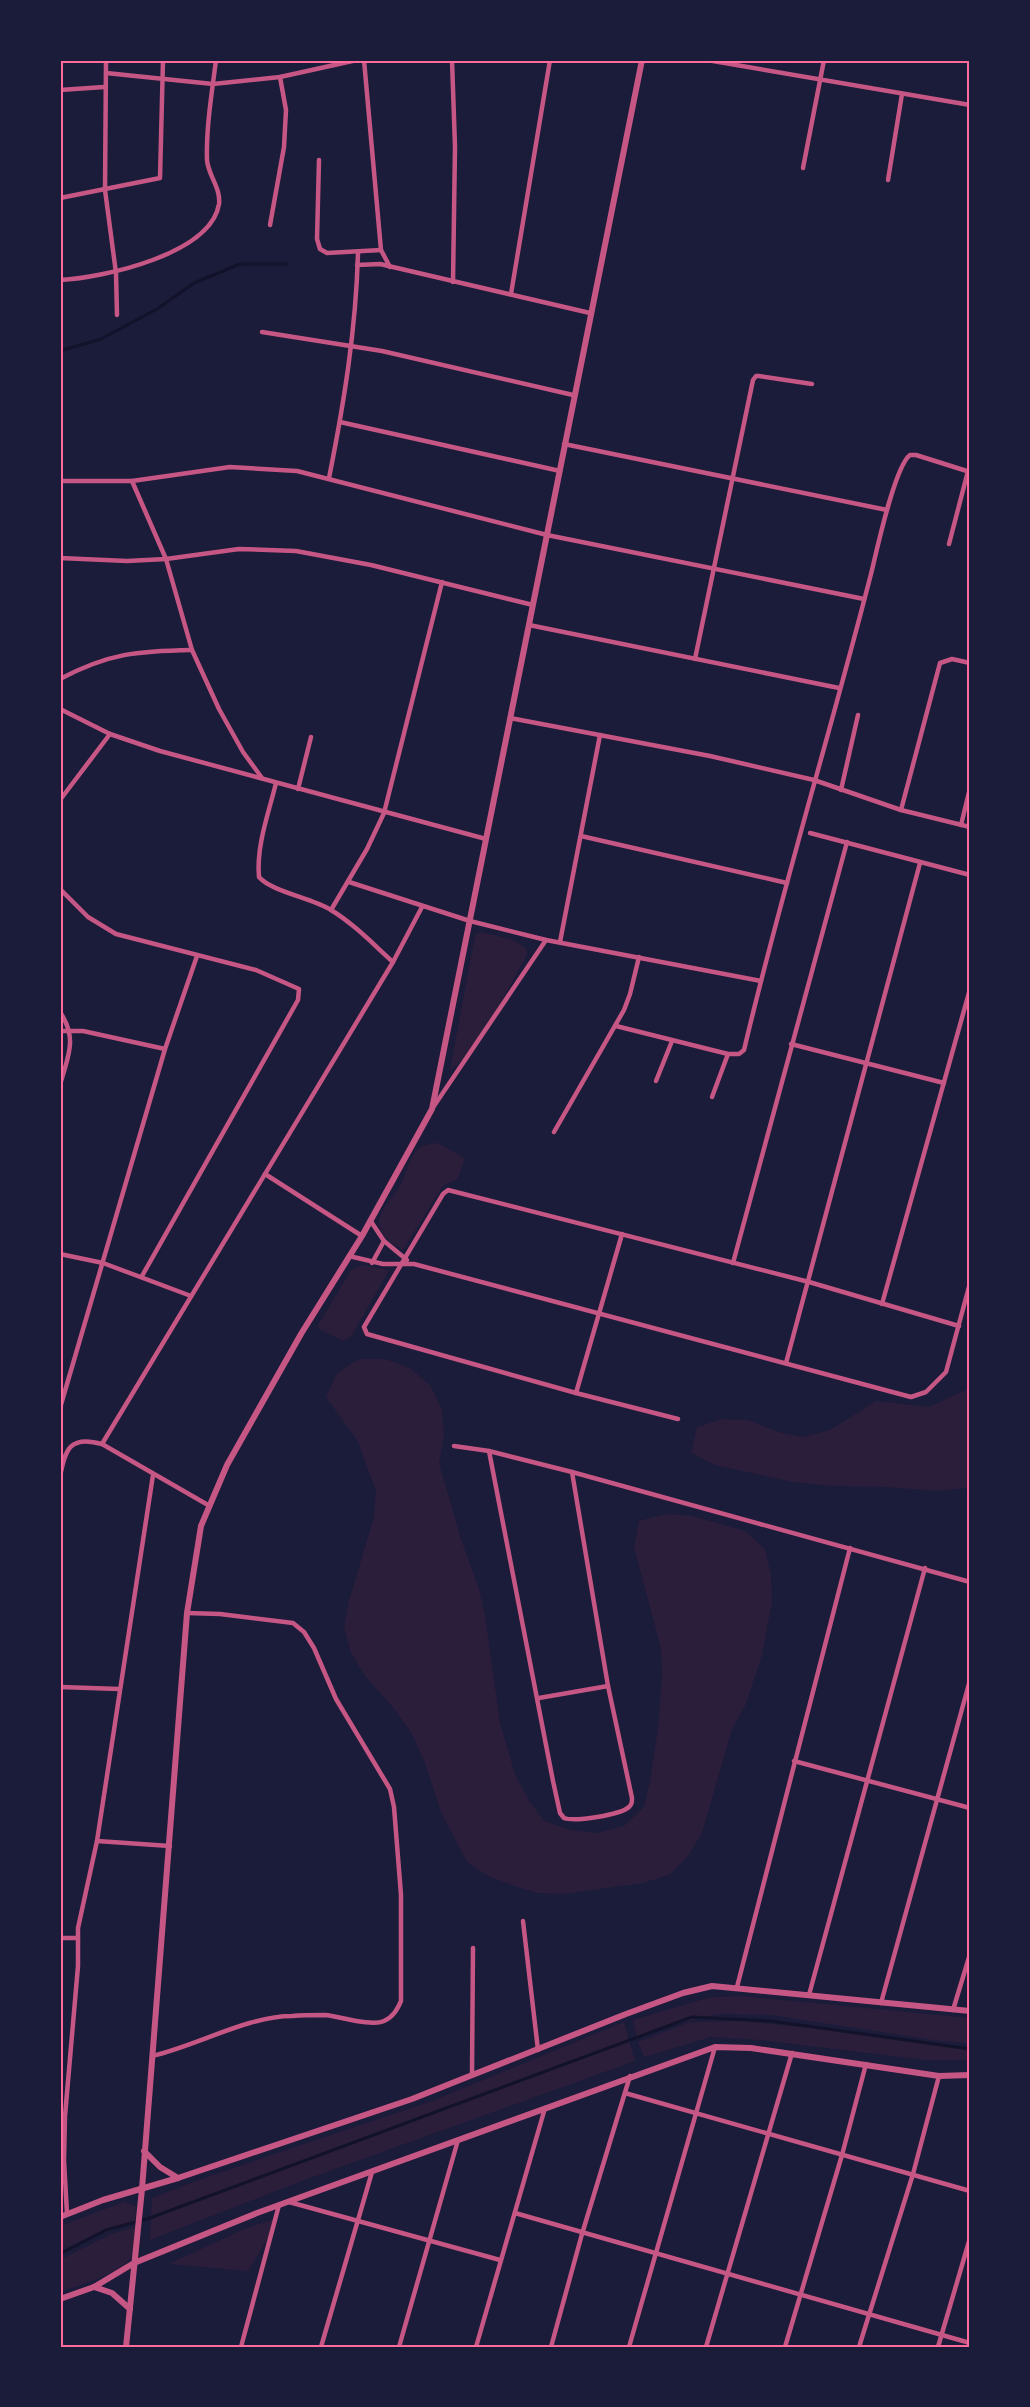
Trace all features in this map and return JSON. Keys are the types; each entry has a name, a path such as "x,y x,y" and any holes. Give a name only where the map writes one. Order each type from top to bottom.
{"street":[{"path":"106,60 105,190 116,273 117,315"},
{"path":"60,198 160,178 163,60"},
{"path":"60,280 116,273 196,238 213,223 219,200 207,160 216,60"},
{"path":"106,73 213,84 280,77 357,60"},
{"path":"364,60 381,250 390,267"},
{"path":"452,60 455,147 453,282"},
{"path":"511,294 550,60"},
{"path":"432,1109 560,471 573,395 642,60"},
{"path":"707,60 970,105"},
{"path":"803,168 824,60"},
{"path":"270,225 286,129 286,110 280,77"},
{"path":"60,90 104,87"},
{"path":"888,180 902,94"},
{"path":"319,160 317,239 322,251 358,253 381,250"},
{"path":"329,478 340,422 356,308 358,253"},
{"path":"357,265 380,264 590,313"},
{"path":"262,332 382,351 573,395"},
{"path":"695,659 749,394 756,376 812,384"},
{"path":"340,422 560,471"},
{"path":"564,444 887,510"},
{"path":"616,1026 728,1054 741,1053 744,1050 760,981 887,510 903,463 910,455 969,472 949,544"},
{"path":"60,481 132,481 230,467 289,470 329,478 547,535 864,599"},
{"path":"132,481 166,559 192,650 219,709 243,752 262,778"},
{"path":"60,558 128,561 166,559 240,549 264,548 296,551 442,582 533,605"},
{"path":"331,910 349,882 384,813 442,582"},
{"path":"529,625 839,688"},
{"path":"60,679 98,660 118,655 146,651 192,650"},
{"path":"901,810 940,663 952,659 970,663"},
{"path":"60,709 110,734 160,751 486,839"},
{"path":"841,790 858,715"},
{"path":"510,718 710,756 814,780 901,810 970,827"},
{"path":"60,800 110,734"},
{"path":"560,942 600,735"},
{"path":"298,789 311,737"},
{"path":"276,783 259,862 259,877 269,885 307,898 331,910 393,962"},
{"path":"961,825 970,788"},
{"path":"810,833 970,875"},
{"path":"581,836 787,883"},
{"path":"733,1263 847,842"},
{"path":"786,1363 920,863"},
{"path":"349,882 422,907 546,940 760,981"},
{"path":"60,889 88,917 116,934 256,970 299,989 298,999 142,1276"},
{"path":"102,1444 393,962 422,907"},
{"path":"126,2347 142,2189 187,1613 197,1544 208,1505 235,1448 301,1334 362,1236 432,1109 546,940"},
{"path":"60,1408 165,1049 197,956"},
{"path":"554,1132 616,1026 630,994 639,957"},
{"path":"882,1304 970,989"},
{"path":"60,1012 71,1031 71,1043 60,1085"},
{"path":"60,1031 83,1031 165,1049"},
{"path":"656,1081 672,1041"},
{"path":"791,1044 944,1083"},
{"path":"712,1097 728,1054"},
{"path":"265,1174 362,1236"},
{"path":"678,1419 576,1393 367,1334 364,1327 445,1191 448,1190 809,1282 959,1326"},
{"path":"370,1220 384,1240 414,1264"},
{"path":"576,1393 622,1234"},
{"path":"372,1263 384,1240"},
{"path":"60,1254 103,1263 191,1296"},
{"path":"349,1256 372,1263 414,1264 911,1397 926,1392 946,1372 970,1283"},
{"path":"60,1477 64,1454 70,1447 80,1441 102,1444 208,1505"},
{"path":"454,1446 489,1451 572,1472 970,1582"},
{"path":"489,1451 560,1813 564,1818 570,1820 598,1816 627,1808 631,1805 632,1798 609,1686 572,1472"},
{"path":"153,1475 96,1841 80,1914 65,2116 64,2216 412,2099 683,1993 712,1986 970,2011"},
{"path":"736,1987 850,1548"},
{"path":"809,1995 925,1568"},
{"path":"152,2056 260,2021 288,2016 325,2015 378,2023 397,2011 401,2001 401,1895 394,1807 390,1789 336,1699 314,1648 304,1632 293,1623 220,1614 187,1613"},
{"path":"881,2003 970,1680"},
{"path":"538,1698 609,1686"},
{"path":"60,1687 119,1689"},
{"path":"794,1761 970,1808"},
{"path":"96,1841 170,1846"},
{"path":"523,1921 538,2050"},
{"path":"60,1938 78,1938"},
{"path":"471,2075 473,1948"},
{"path":"953,2010 970,1953"},
{"path":"629,2347 715,2047"},
{"path":"60,2299 94,2287 134,2263 279,2205 715,2047 742,2047 792,2053 939,2076 970,2075"},
{"path":"706,2347 725,2274 792,2053"},
{"path":"784,2347 842,2155 866,2064"},
{"path":"551,2347 582,2234 630,2076"},
{"path":"859,2347 913,2174 939,2076"},
{"path":"625,2093 970,2192"},
{"path":"476,2347 545,2108"},
{"path":"399,2347 458,2139"},
{"path":"144,2151 160,2167 178,2178"},
{"path":"321,2347 372,2172"},
{"path":"288,2202 501,2260"},
{"path":"241,2347 279,2205"},
{"path":"515,2213 970,2343"},
{"path":"938,2347 970,2238"},
{"path":"94,2287 112,2294 130,2309"}],"shaded area":[{"path":"481,932 511,939 526,948 527,955 481,1035 460,1063 450,1070 474,941 476,934"},
{"path":"438,1143 465,1158 458,1178 443,1186 403,1250 382,1233 379,1219 404,1179 409,1163 417,1150"},
{"path":"362,1265 389,1270 352,1335 343,1341 319,1329 318,1325 351,1270"},
{"path":"359,1359 385,1359 410,1368 431,1386 442,1410 444,1436 439,1463 461,1539 479,1589 485,1615 500,1723 515,1774 528,1799 544,1821 571,1830 597,1833 624,1826 644,1807 658,1728 662,1675 661,1649 634,1547 639,1521 665,1514 692,1516 745,1531 765,1549 771,1575 772,1602 762,1655 745,1706 732,1729 702,1833 688,1856 669,1875 643,1883 564,1894 537,1893 488,1876 467,1862 441,1812 425,1763 412,1734 396,1711 365,1676 351,1653 344,1627 349,1601 374,1517 376,1491 358,1442 326,1397 337,1373"},
{"path":"970,1388 970,1487 966,1488 940,1491 793,1482 715,1465 691,1453 697,1427 722,1419 748,1420 778,1432 804,1437 830,1430 876,1401 929,1407"},
{"path":"741,1996 970,2018 970,2043 940,2041 771,2015 718,2014 681,2023 637,2038 633,2020 711,1997"},
{"path":"741,2021 860,2033 970,2050 970,2060 926,2060 760,2040 711,2037 644,2057 638,2042 690,2022"},
{"path":"624,2022 635,2061 299,2182 150,2240 152,2198 204,2178 432,2101"},
{"path":"124,2202 136,2206 135,2223 106,2229 60,2251 60,2226"},
{"path":"274,2219 277,2224 248,2271 169,2264 244,2229"},
{"path":"135,2227 133,2253 128,2262 100,2278 60,2292 60,2260 111,2234"}],"waterway":[{"path":"60,351 101,339 157,309 194,283 240,264 286,264"},
{"path":"60,2254 106,2230 147,2219 692,2017 771,2021 970,2049"}]}
